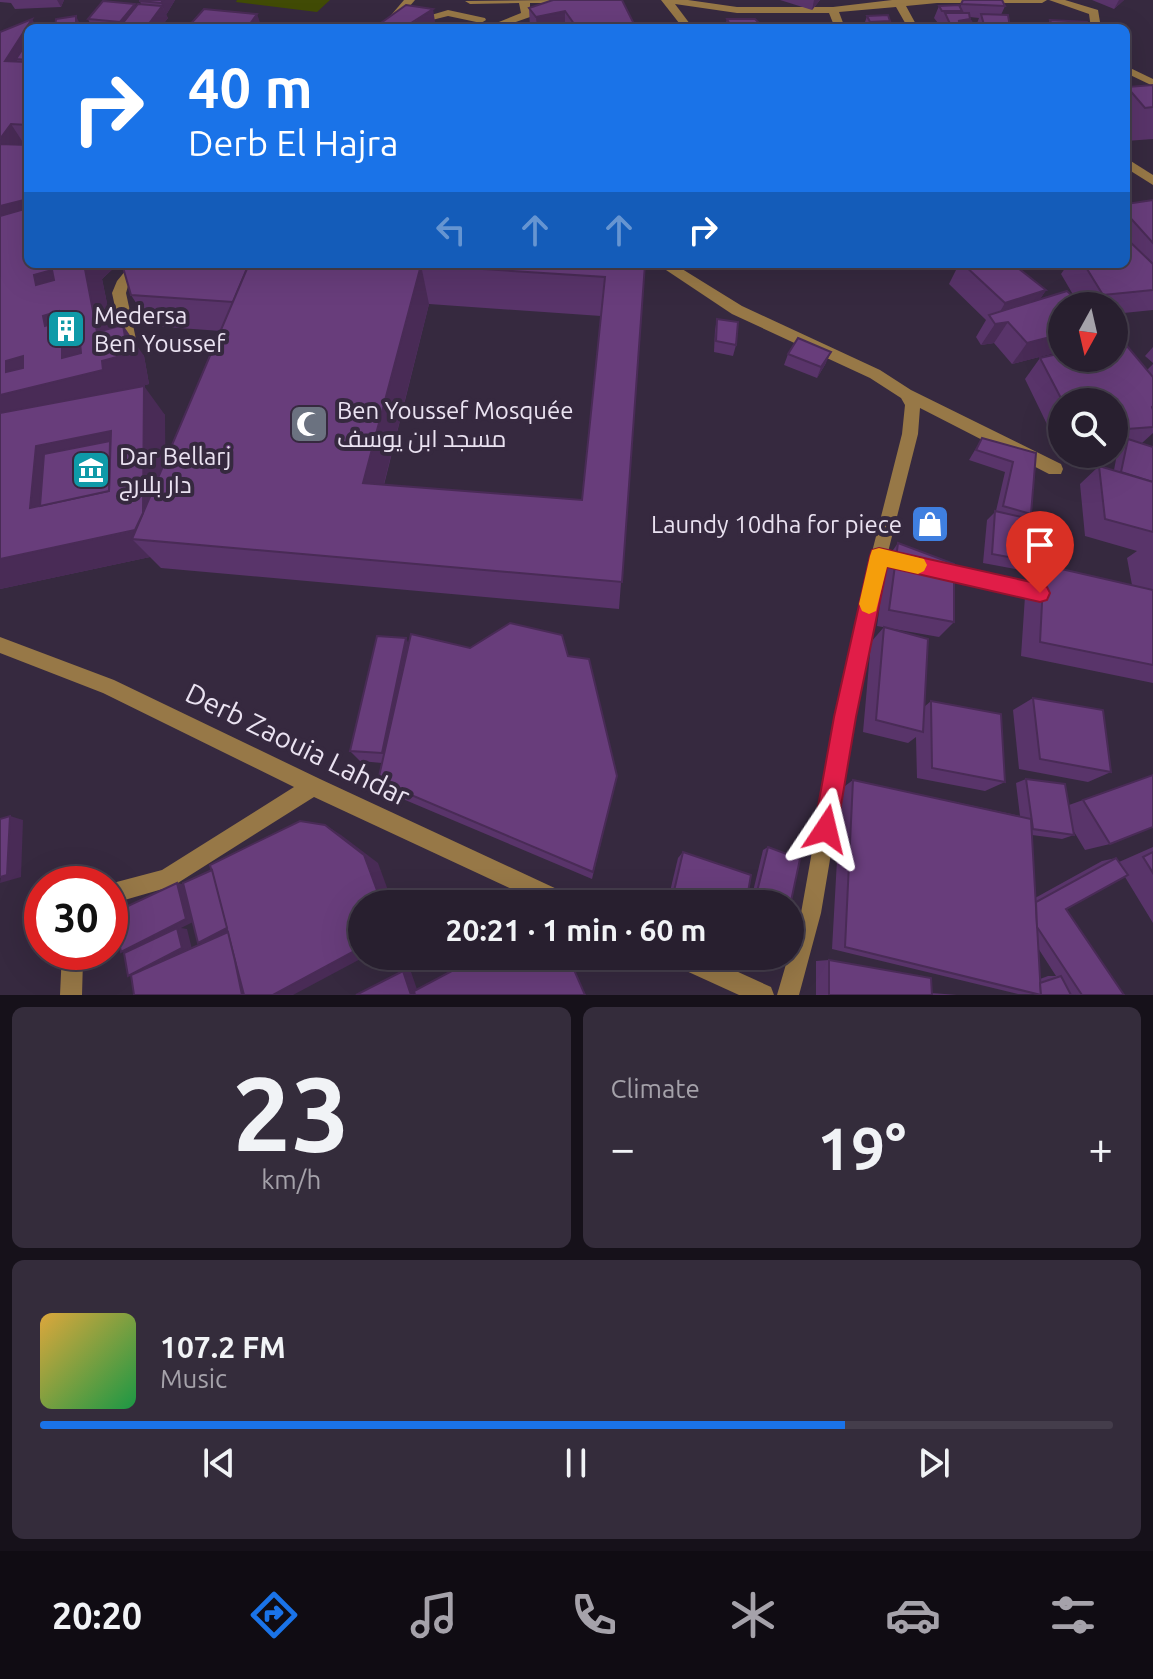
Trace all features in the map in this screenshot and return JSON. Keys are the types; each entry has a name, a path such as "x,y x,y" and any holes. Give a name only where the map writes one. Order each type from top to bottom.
{"street":[{"path":"389,24 410,0"},
{"path":"469,1 548,0"},
{"path":"666,0 737,10 833,10 937,0 1042,0"},
{"path":"666,0 685,24"},
{"path":"1054,0 1098,10 1096,24"},
{"path":"469,1 485,24"},
{"path":"490,24 526,15 524,1"},
{"path":"899,3 911,24"},
{"path":"833,10 838,24"},
{"path":"396,24 448,13 483,24"},
{"path":"1130,71 1153,83"},
{"path":"1140,93 1153,93"},
{"path":"1130,165 1153,181"},
{"path":"133,359 119,293 122,284 136,268"},
{"path":"670,268 737,310 875,374 906,394 1055,469"},
{"path":"788,995 811,913 845,717 879,556 910,434 913,404 906,394"},
{"path":"879,556 1040,593"},
{"name":"Derb Zaouia Lahdar","path":"0,645 108,686 537,890"},
{"path":"128,889 166,879 313,786"},
{"path":"71,995 72,970"},
{"path":"709,970 763,995"}],"green space":[{"path":"237,0 330,0 317,12"}],"building":[{"path":"140,0 163,0 161,3"},
{"path":"553,0 622,0 634,24 574,24 565,11 536,17 529,8"},
{"path":"963,0 1002,0 1005,6 961,4"},
{"path":"103,1 135,4 120,22 88,19"},
{"path":"138,4 162,6 149,24 123,23"},
{"path":"406,5 433,9 410,24 380,24"},
{"path":"959,5 962,11 942,11 939,6"},
{"path":"204,9 257,14 250,24 191,24"},
{"path":"945,13 969,13 970,19 958,21 971,21 972,24 950,24"},
{"path":"981,14 1008,15 1010,24 984,24"},
{"path":"888,15 890,21 870,22 867,16"},
{"path":"76,16 76,24 55,24 56,19"},
{"path":"32,19 29,24 24,24 24,31 5,61 24,62 24,125 11,124 0,139 0,32"},
{"path":"727,19 755,19 759,23 744,24 730,24"},
{"path":"1050,20 1088,24 1052,24"},
{"path":"24,47 24,60 16,59"},
{"path":"1153,85 1153,107 1145,108 1130,87"},
{"path":"0,144 24,145 24,200 0,206"},
{"path":"1153,200 1153,243 1130,217 1130,203"},
{"path":"24,209 24,268 85,268 97,332 123,325 128,354 102,361 103,370 0,395 0,216","holes":["52,270 54,280 36,285 34,275","59,311 60,321 45,326 43,316","80,342 81,353 62,358 62,346","23,356 23,368 6,372 6,361"]},
{"path":"1130,242 1153,264 1153,290 1101,292 1086,268 1130,268"},
{"path":"123,268 247,268 233,302 131,295"},
{"name":"Ben Youssef Mosquée مسجد ابن يوسف","path":"247,268 420,268 363,483 582,500 605,277 467,268 645,268 622,582 132,539"},
{"path":"967,268 1018,268 1046,290 1005,303"},
{"path":"1048,297 1048,338 1027,343 1008,322 995,324 989,315"},
{"path":"717,319 738,322 736,345 716,341"},
{"path":"798,338 831,352 821,367 788,354"},
{"path":"1128,347 1153,377 1153,427 1128,429 1128,388 1056,388 1040,358 1048,356 1048,372 1128,372"},
{"path":"144,386 143,513 135,530 0,559 0,413","holes":["111,431 109,491 30,508 36,446"]},
{"path":"982,438 1036,453 1031,514 1003,506 1013,462 976,450"},
{"path":"1128,439 1153,447 1153,482 1121,472 1122,468 1128,468"},
{"path":"110,441 109,491 40,506 44,454"},
{"path":"1099,468 1153,482 1153,532 1105,519"},
{"path":"995,511 1034,520 1030,561 992,554"},
{"path":"898,543 954,564 954,622 889,610"},
{"path":"1044,565 1153,590 1153,665 1040,642"},
{"path":"510,623 562,635 568,656 589,659 617,776 593,872 378,781 411,634 470,648"},
{"path":"884,627 928,639 923,732 876,720"},
{"path":"377,636 406,638 382,753 350,751"},
{"path":"1033,698 1103,710 1111,772 1040,759"},
{"path":"931,701 1001,714 1005,782 932,768"},
{"path":"1153,775 1153,827 1110,844 1083,800"},
{"path":"1026,779 1065,784 1074,835 1033,829"},
{"path":"853,780 1031,819 1041,995 845,947"},
{"path":"10,816 7,875 0,877 0,819"},
{"path":"300,821 325,825 364,855 377,890 348,890 348,955 273,995 244,995 210,865"},
{"path":"768,847 800,859 793,890 757,890"},
{"path":"683,852 751,875 748,890 674,890"},
{"path":"1153,852 1153,873 1143,857"},
{"path":"1116,858 1128,875 1066,909 1124,995 1082,995 1037,927 1036,902"},
{"path":"212,870 227,928 198,943 183,883"},
{"path":"177,883 186,919 128,948 128,906"},
{"path":"177,928 182,948 128,976 128,951"},
{"path":"228,932 242,995 134,995 131,975"},
{"path":"829,960 931,978 932,995 829,995"},
{"path":"454,970 574,970 585,995 415,995 414,991"},
{"path":"403,971 411,995 356,995"},
{"path":"1061,976 1071,995 1041,995 1040,983"}],"slow traffic":[{"path":"869,604 879,556 918,565"}],"place":[{"name":"Medersa Ben Youssef","path":"66,329"},
{"name":"Ben Youssef Mosquée مسجد ابن يوسف","path":"309,424"},
{"name":"Dar Bellarj دار بلارج","path":"91,470"},
{"name":"Laundy 10dha for piece","path":"930,524"}],"route":[{"path":"826,829 845,717 879,556 1040,593"}]}
